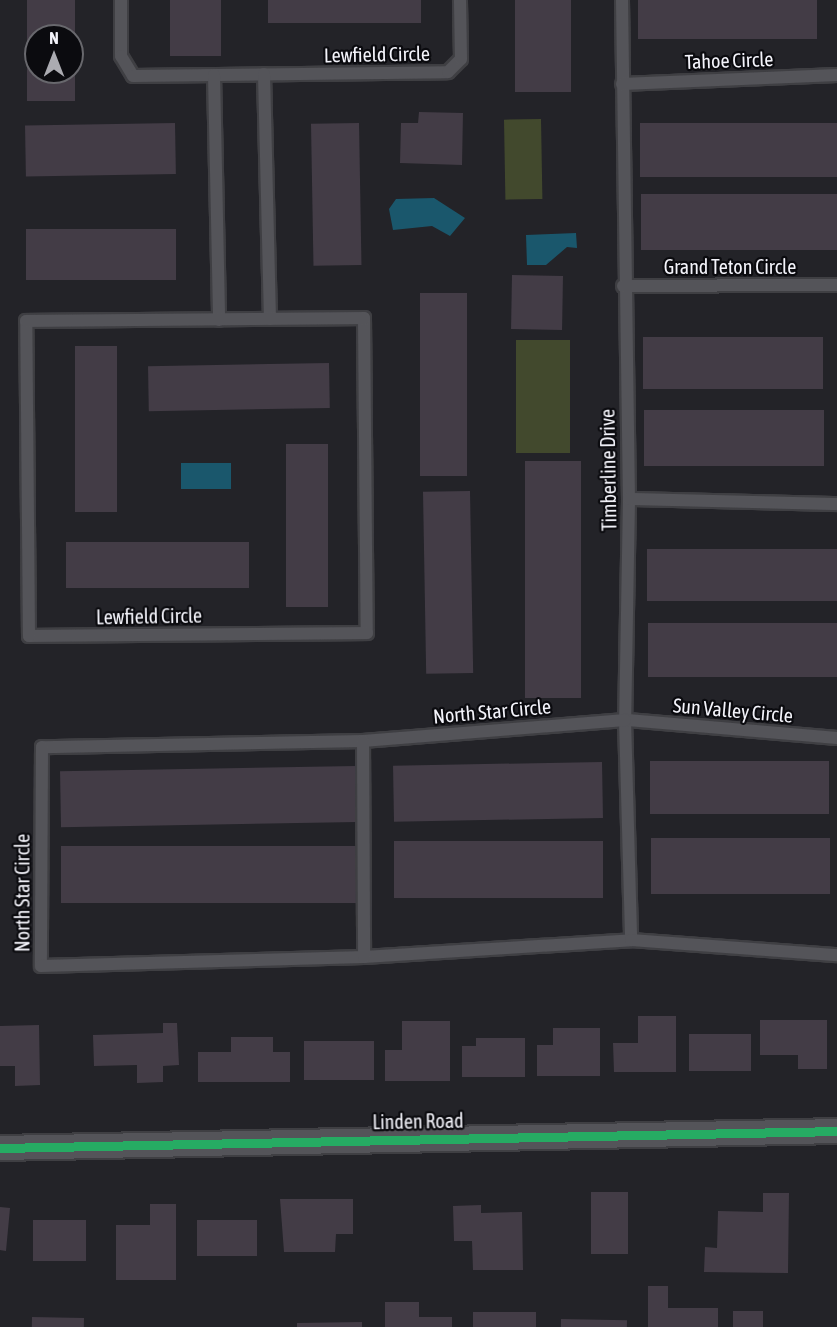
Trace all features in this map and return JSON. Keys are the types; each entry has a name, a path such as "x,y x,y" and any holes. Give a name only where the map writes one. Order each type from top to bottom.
{"street":[{"name":"Linden Road","path":"0,1148 837,1131"}],"lane":[{"name":"Lewfield Circle","path":"121,0 122,56 133,76 448,72 461,59 460,0"},
{"name":"Timberline Drive","path":"622,0 623,285 629,500 625,720 631,940"},
{"path":"264,74 270,319"},
{"path":"214,75 219,320"},
{"name":"Tahoe Circle","path":"622,84 837,75"},
{"name":"Grand Teton Circle","path":"623,285 837,285"},
{"name":"Lewfield Circle","path":"364,318 367,633 29,636 26,321 219,320 364,318"},
{"path":"629,500 837,504"},
{"name":"Sun Valley Circle","path":"625,720 837,738"},
{"name":"North Star Circle","path":"364,957 40,966 42,747 363,741 625,720"},
{"path":"363,741 364,957 631,940 837,954"}],"green space":[{"path":"541,119 542,199 505,200 504,120"},
{"path":"516,340 570,340 570,453 516,453"}],"water":[{"path":"434,198 465,218 450,236 432,226 393,230 389,209 396,199"},
{"path":"576,233 577,248 567,247 546,265 527,265 526,235"},
{"path":"181,463 231,463 231,489 181,489"}],"building":[{"path":"27,0 75,0 75,24 27,24"},
{"path":"170,0 221,0 221,56 170,56"},
{"path":"268,0 421,0 421,23 268,23"},
{"path":"515,0 571,0 571,92 515,92"},
{"path":"638,0 817,0 817,39 638,39"},
{"path":"27,84 75,84 75,101 27,101"},
{"path":"419,112 463,113 462,165 400,163 401,123 418,123"},
{"path":"175,123 176,174 26,177 25,126"},
{"path":"359,123 361,265 313,266 311,124"},
{"path":"640,123 837,123 837,177 640,177"},
{"path":"641,194 837,194 837,250 641,250"},
{"path":"26,229 176,229 176,280 26,280"},
{"path":"512,275 563,276 562,330 511,329"},
{"path":"420,293 467,293 467,476 420,476"},
{"path":"643,337 823,337 823,389 643,389"},
{"path":"75,346 117,346 117,512 75,512"},
{"path":"329,363 330,408 149,411 148,366"},
{"path":"644,410 824,410 824,466 644,466"},
{"path":"286,444 328,444 328,607 286,607"},
{"path":"525,461 581,461 581,698 525,698"},
{"path":"470,491 473,673 426,674 423,492"},
{"path":"66,542 249,542 249,588 66,588"},
{"path":"647,549 837,549 837,601 647,601"},
{"path":"648,623 837,623 837,677 648,677"},
{"path":"650,761 829,761 829,814 650,814"},
{"path":"602,762 603,818 394,822 393,766"},
{"path":"356,766 357,822 61,827 60,771"},
{"path":"651,838 830,838 830,894 651,894"},
{"path":"394,841 603,841 603,898 394,898"},
{"path":"61,846 357,846 357,903 61,903"},
{"path":"638,1016 676,1016 676,1072 614,1072 613,1043 638,1043"},
{"path":"760,1020 827,1020 827,1069 798,1069 798,1055 760,1055"},
{"path":"402,1021 450,1021 450,1081 385,1081 385,1050 402,1050"},
{"path":"163,1023 177,1023 179,1065 163,1066 163,1082 137,1083 137,1065 94,1066 93,1035 163,1033"},
{"path":"39,1025 40,1085 15,1086 15,1066 0,1066 0,1026"},
{"path":"553,1028 600,1028 600,1076 537,1076 537,1045 553,1045"},
{"path":"689,1034 751,1034 751,1071 689,1071"},
{"path":"231,1037 273,1037 273,1052 290,1052 290,1082 198,1082 198,1052 231,1052"},
{"path":"476,1038 525,1038 525,1077 462,1077 462,1046 476,1046"},
{"path":"304,1041 374,1041 374,1080 304,1080"},
{"path":"591,1192 628,1192 628,1254 591,1254"},
{"path":"763,1193 789,1193 788,1273 704,1272 705,1247 717,1248 718,1211 763,1212"},
{"path":"280,1199 353,1199 353,1234 336,1234 335,1252 284,1252"},
{"path":"150,1204 176,1204 176,1280 116,1280 116,1225 150,1225"},
{"path":"481,1205 481,1213 522,1212 523,1270 473,1270 472,1241 454,1241 453,1206"},
{"path":"0,1207 10,1208 6,1251 0,1250"},
{"path":"33,1220 86,1220 86,1261 33,1261"},
{"path":"197,1220 257,1220 257,1256 197,1256"},
{"path":"648,1286 668,1286 668,1308 718,1308 718,1327 648,1327"},
{"path":"385,1302 419,1302 419,1317 452,1317 452,1327 385,1327"},
{"path":"733,1311 763,1311 763,1327 733,1327"},
{"path":"473,1312 536,1312 536,1327 473,1327"},
{"path":"32,1317 84,1318 84,1327 32,1327"},
{"path":"561,1319 627,1320 627,1327 561,1327"},
{"path":"362,1322 362,1327 297,1327 297,1323"}],"cycle path":[{"path":"0,1148 837,1131"}]}
